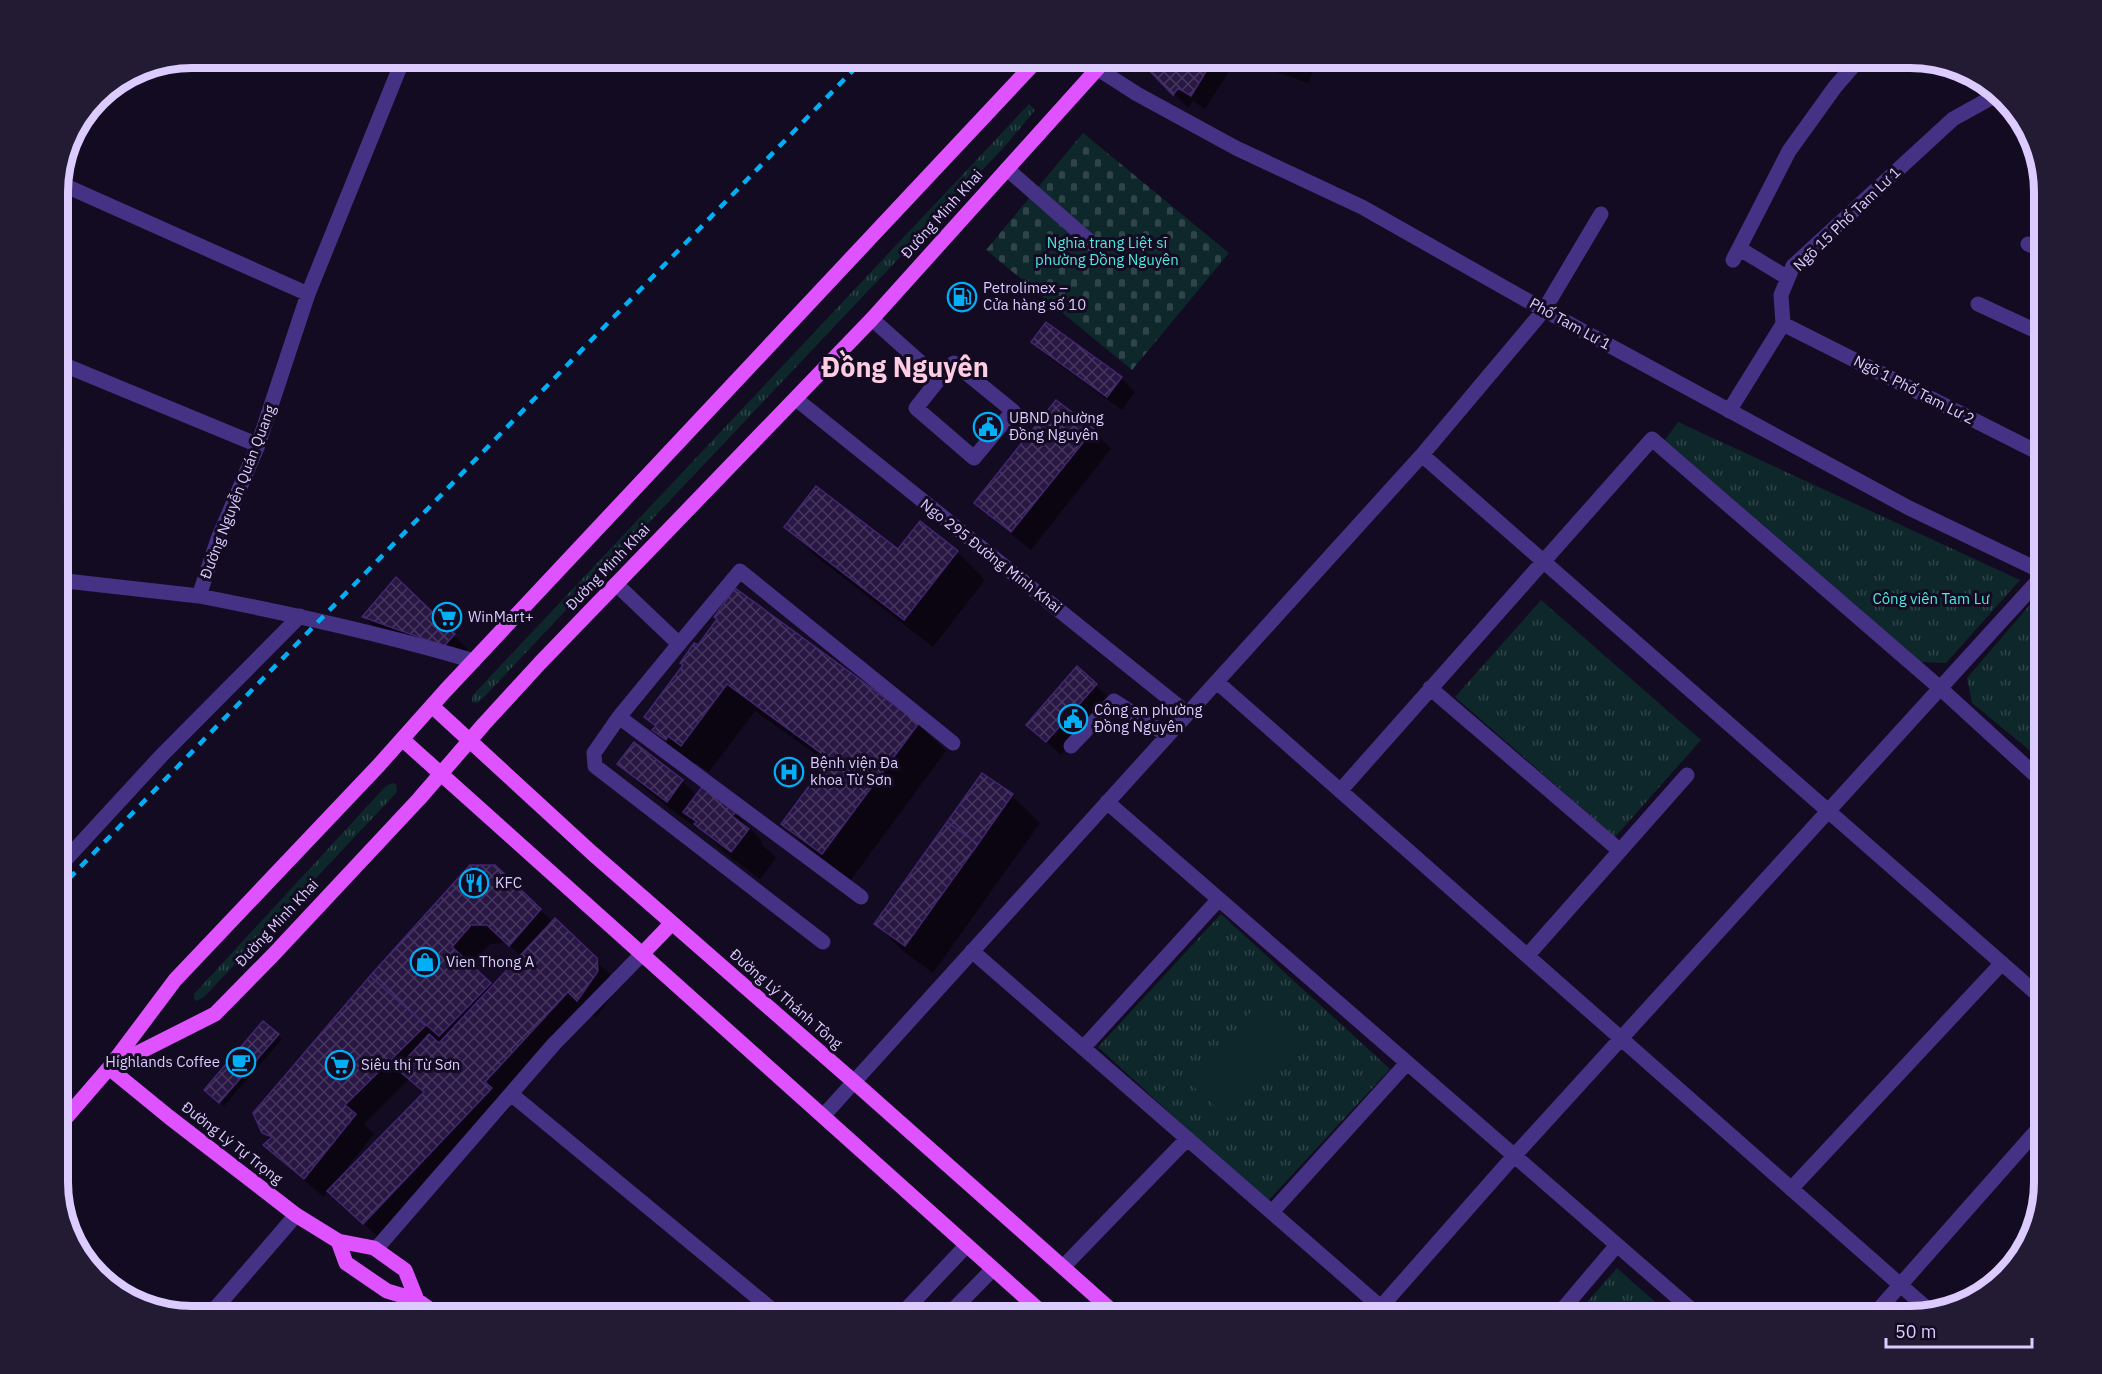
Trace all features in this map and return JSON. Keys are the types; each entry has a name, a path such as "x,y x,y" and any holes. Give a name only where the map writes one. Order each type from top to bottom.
{"main road":[{"name":"Đường Minh Khai","path":"68,1115 109,1068 175,980 1030,68"},
{"name":"Đường Minh Khai","path":"109,1068 215,1014 273,955 616,584 872,319 1098,69"},
{"name":"Đường Lý Thánh Tông","path":"432,706 672,923 1107,1306"},
{"path":"402,739 824,1115 1034,1306"},
{"path":"643,953 672,923"},
{"name":"Đường Lý Tự Trọng","path":"109,1068 296,1215 338,1241 376,1249 405,1270 417,1300"},
{"path":"338,1241 346,1263 387,1291 417,1300 425,1306"}],"street":[{"name":"Đường Nguyễn Quán Quang","path":"400,68 308,294 258,445 218,539 199,596 300,616 420,645 474,661"},
{"path":"1788,278 1736,255 1790,151 1835,87 1851,68"},
{"name":"Phố Tam Lư 1","path":"1098,69 1137,94 1236,148 1362,207 1544,310 1909,508 2034,568"},
{"name":"Ngõ 15 Phố Tam Lư 1","path":"1783,324 1781,295 1793,266 1953,119 1991,98"},
{"path":"1007,169 1095,246"},
{"path":"68,187 308,294"},
{"path":"824,1115 1422,455 1544,310 1601,214"},
{"path":"2028,244 2034,247"},
{"path":"1978,304 2034,330"},
{"path":"872,319 939,379"},
{"path":"1729,411 1783,324"},
{"name":"Ngõ 1 Phố Tam Lư 2","path":"1783,324 2034,450"},
{"path":"954,363 1013,411 974,458 916,408 939,379 954,363"},
{"path":"68,367 258,445"},
{"name":"Ngo 295 Đường Minh Khai","path":"796,399 1187,713"},
{"path":"1340,790 1652,439 1940,688 2034,774"},
{"path":"1422,455 2034,991"},
{"path":"823,942 595,766 594,753 619,717 740,571 952,743"},
{"path":"68,581 199,596"},
{"path":"616,584 679,644"},
{"path":"1389,1306 1514,1156 2034,585"},
{"path":"68,857 162,755 300,616"},
{"path":"1217,682 1923,1305"},
{"path":"1430,688 1619,850"},
{"path":"1071,746 1114,701 1167,735"},
{"path":"619,717 861,897"},
{"path":"1527,956 1687,775"},
{"path":"1107,802 1687,1306"},
{"path":"1083,1048 1219,899"},
{"path":"972,951 1272,1212 1373,1306"},
{"path":"376,1249 554,1044 643,953"},
{"path":"1791,1189 2002,963"},
{"path":"1272,1212 1407,1063"},
{"path":"511,1094 768,1306"},
{"path":"1881,1306 2034,1133"},
{"path":"1063,1267 1187,1138"},
{"path":"217,1306 296,1215"},
{"path":"1565,1306 1617,1245"},
{"path":"909,1306 966,1246"},
{"path":"957,1306 992,1270"}],"green space":[{"path":"1029,104 1035,110 1006,145 484,697 477,703 472,702 472,696"},
{"name":"Nghĩa trang Liệt sĩ phường Đồng Nguyên","path":"1083,133 1229,253 1132,370 986,250"},
{"name":"Công viên Tam Lư","path":"1678,422 2020,580 1946,663 1921,662 1665,440"},
{"path":"1541,600 1701,740 1615,837 1455,697"},
{"name":"Công viên Tam Lư","path":"2034,600 2034,754 1972,703 1967,678"},
{"path":"392,783 396,784 397,792 204,997 197,1001 194,999 194,994 385,787"},
{"path":"1221,914 1390,1069 1267,1202 1098,1047"},
{"path":"1259,1003 1300,1040 1229,1119 1189,1082"},
{"path":"1617,1268 1660,1306 1584,1306"}],"building":[{"path":"1147,68 1208,68 1191,96 1178,88 1173,95"},
{"path":"1046,322 1122,377 1107,397 1031,342"},
{"path":"1056,400 1094,429 1011,532 974,503"},
{"path":"816,486 898,549 920,521 958,551 904,620 784,527"},
{"path":"396,577 455,634 444,646 362,617"},
{"path":"735,588 919,723 822,854 781,824 829,759 727,684 681,746 668,736 666,740 652,730 656,726 644,717 683,665 680,663 694,643 698,645 717,619 714,617"},
{"path":"1077,666 1097,684 1046,742 1026,725"},
{"path":"634,742 683,780 667,802 617,764"},
{"path":"982,773 1013,794 978,844 947,822"},
{"path":"702,787 736,812 732,816 749,829 731,852 694,824 697,822 683,812"},
{"path":"947,822 978,844 905,946 874,924"},
{"path":"470,865 495,865 541,909 509,946 487,925 471,925 452,947 491,983 439,1036 370,976"},
{"path":"555,918 597,958 598,971 577,1001 568,992 485,1082 492,1088 363,1224 327,1191 424,1092 397,1069 429,1034 439,1043"},
{"name":"Siêu thị Từ Sơn","path":"370,976 426,1025 345,1105 356,1114 304,1179 263,1145 272,1137 262,1133 253,1113"},
{"name":"Highlands Coffee","path":"263,1021 279,1034 219,1103 204,1090"}],"railway":[{"path":"68,880 855,68"}],"place":[{"name":"Petrolimex – Cửa hàng số 10","path":"962,297"},
{"name":"UBND phường Đồng Nguyên","path":"988,427"},
{"name":"WinMart+","path":"447,617"},
{"name":"Công an phường Đồng Nguyên","path":"1073,719"},
{"name":"Bệnh viện Đa khoa Từ Sơn","path":"789,772"},
{"name":"KFC","path":"474,883"},
{"name":"Vien Thong A","path":"425,962"},
{"name":"Highlands Coffee","path":"241,1062"},
{"name":"Siêu thị Từ Sơn","path":"340,1065"}],"district":[{"name":"Đồng Nguyên","path":"905,368"}]}
